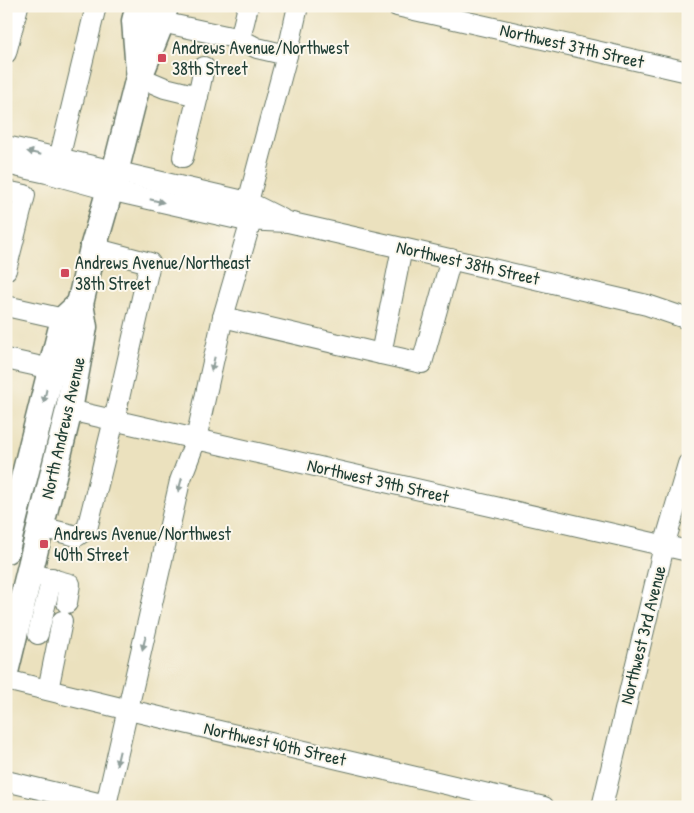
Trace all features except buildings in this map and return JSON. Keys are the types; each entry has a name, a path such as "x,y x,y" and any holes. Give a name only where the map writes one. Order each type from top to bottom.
{"main road":[{"name":"North Andrews Avenue","path":"138,6 135,22 139,77"},
{"name":"North Andrews Avenue","path":"6,550 10,514 51,369 93,248 139,77 163,14"},
{"name":"North Andrews Avenue","path":"6,668 27,631 41,576 40,527 68,410 84,326 72,311"}],"street":[{"path":"6,53 18,6"},
{"path":"59,159 96,6"},
{"path":"240,39 248,6"},
{"path":"6,781 106,805 180,481 196,439 223,317 298,6"},
{"name":"Northwest 37th Street","path":"397,6 688,72"},
{"path":"163,14 240,39 257,48 287,55"},
{"path":"183,157 204,67"},
{"path":"139,77 165,88 198,96"},
{"path":"6,146 59,159 112,181"},
{"path":"6,164 48,173 112,181"},
{"name":"Northwest 38th Street","path":"112,181 647,304 688,309"},
{"path":"6,191 25,195 6,270"},
{"path":"40,527 77,536 87,529 150,263 93,248"},
{"path":"381,354 402,248"},
{"path":"223,317 422,363 451,259"},
{"name":"Northwest 38th Street","path":"647,304 688,319"},
{"path":"6,306 72,311"},
{"path":"6,359 51,369"},
{"name":"Northwest 39th Street","path":"68,410 688,551"},
{"name":"Northwest 3rd Avenue","path":"602,807 664,546 688,464"},
{"path":"41,576 70,584 48,690"},
{"path":"27,631 62,621"},
{"name":"Northwest 40th Street","path":"6,680 544,807"}],"place":[{"name":"Andrews Avenue/Northwest 38th Street","path":"162,58"},
{"name":"Andrews Avenue/Northeast 38th Street","path":"65,273"},
{"name":"Andrews Avenue/Northwest 40th Street","path":"44,544"}]}
